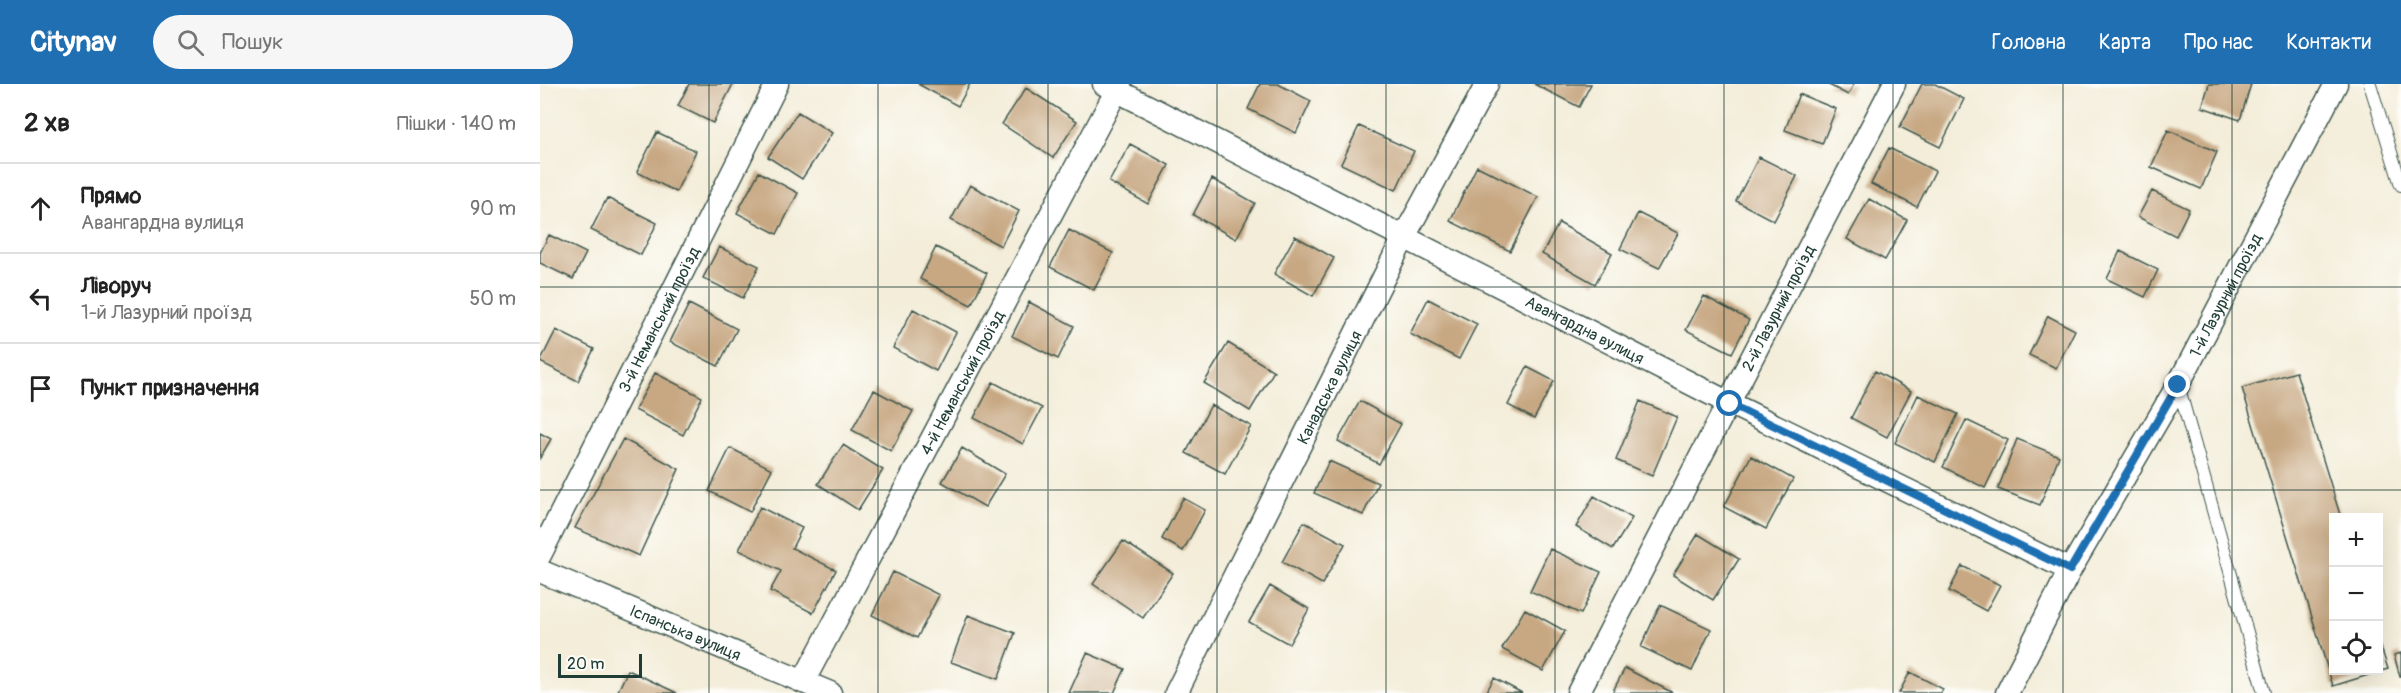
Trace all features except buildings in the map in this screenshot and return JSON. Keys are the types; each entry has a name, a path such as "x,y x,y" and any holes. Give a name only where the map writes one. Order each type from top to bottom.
{"street":[{"name":"3-й Неманський проїзд","path":"540,555 777,84"},
{"name":"Канадська вулиця","path":"1176,693 1404,237 1487,84"},
{"name":"2-й Лазурний проїзд","path":"1578,693 1730,404 1894,84"},
{"name":"1-й Лазурний проїзд","path":"2007,693 2070,570 2178,385 2336,84"},
{"name":"Авангардна вулиця","path":"1114,86 1730,404 2070,570"},
{"name":"4-й Неманський проїзд","path":"803,682 1114,86"},
{"name":"Іспанська вулиця","path":"540,571 830,693"}],"lane":[{"path":"2370,84 2401,185"},
{"path":"2178,385 2264,693"}],"route":[{"path":"1730,404 2070,570 2178,385"}]}
